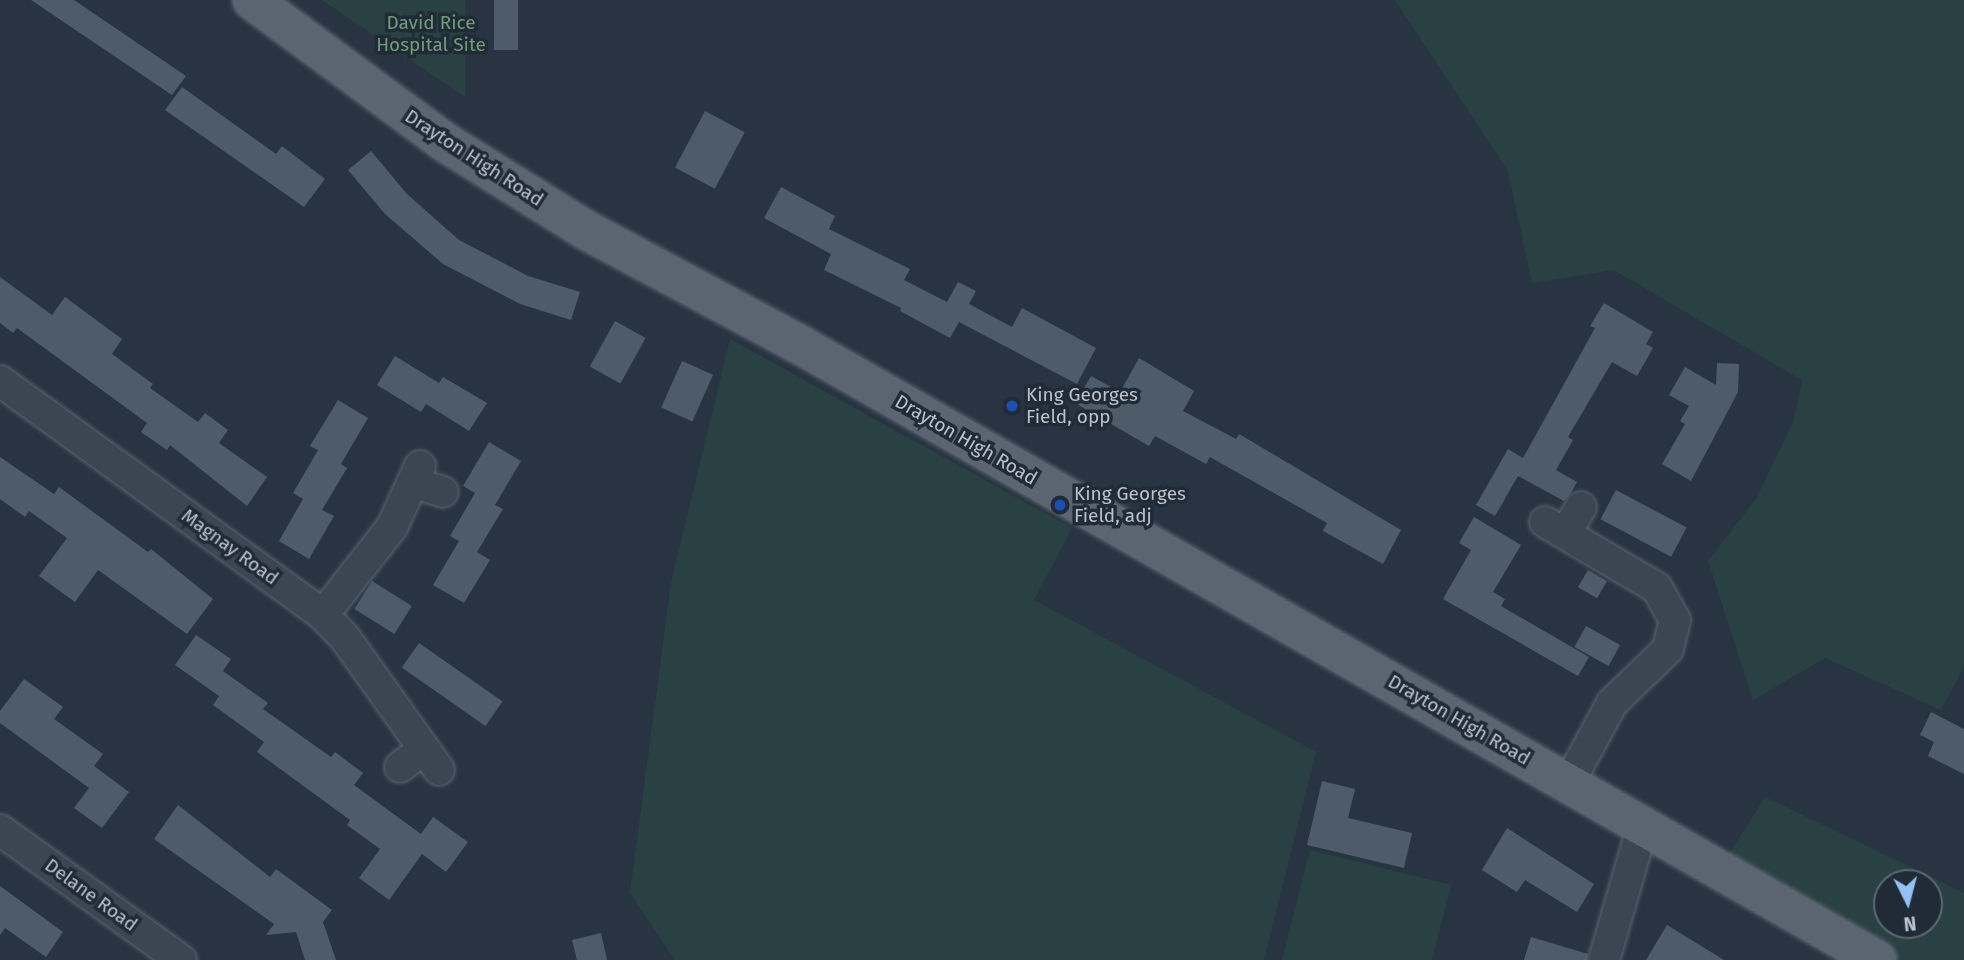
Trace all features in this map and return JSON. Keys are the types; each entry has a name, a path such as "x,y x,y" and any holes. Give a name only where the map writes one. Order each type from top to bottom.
{"main road":[{"name":"Drayton High Road","path":"252,0 446,144 584,229 797,344 1877,960"}],"street":[{"name":"Magnay Road","path":"0,381 323,615 345,638 431,759 400,768"},
{"path":"323,615 392,527 417,475 443,492"},
{"path":"1564,520 1657,588 1675,620 1668,649 1612,703 1569,783"},
{"path":"1604,960 1643,825"},
{"name":"Delane Road","path":"0,830 181,960"}],"green space":[{"name":"David Rice Hospital Site","path":"322,0 465,0 465,97"},
{"path":"1395,0 1964,0 1964,667 1941,710 1825,658 1753,700 1708,561 1756,499 1794,420 1802,380 1614,270 1532,283 1508,171"},
{"path":"730,339 1072,528 1034,600 1316,752 1264,960 675,960 630,893 671,583"},
{"path":"1765,797 1914,869 1873,869 1873,939 1943,939 1943,883 1964,893 1964,960 1883,960 1726,859"},
{"path":"1310,850 1451,885 1432,960 1282,960"}],"building":[{"path":"31,0 74,0 186,76 172,95"},
{"path":"494,0 518,0 518,50 494,50"},
{"path":"182,87 276,154 282,146 325,179 304,207 165,110"},
{"path":"705,111 745,132 715,189 675,168"},
{"path":"371,151 407,194 459,240 528,276 580,292 571,320 520,304 443,264 385,214 348,170"},
{"path":"781,187 835,216 829,229 910,269 904,280 947,302 958,282 976,291 969,304 1012,327 1022,308 1096,348 1077,384 959,322 950,338 900,311 901,308 824,270 831,254 764,218"},
{"path":"0,277 52,315 65,297 122,339 112,354 153,384 150,388 198,422 205,413 228,430 219,443 267,477 247,506 170,445 167,450 141,432 147,423 17,328 13,333 0,323"},
{"path":"1604,303 1653,332 1646,344 1653,348 1637,376 1612,362 1568,437 1573,440 1556,470 1577,482 1564,501 1518,476 1495,516 1476,505 1508,449 1523,458 1595,328 1590,326"},
{"path":"615,321 646,338 620,383 590,366"},
{"path":"395,356 439,383 443,377 487,403 469,431 426,404 421,412 377,385"},
{"path":"1139,358 1194,391 1183,411 1236,439 1239,434 1401,530 1383,564 1323,531 1327,523 1210,457 1206,464 1155,436 1149,446 1075,403 1091,376 1120,392"},
{"path":"682,361 713,375 692,421 661,408"},
{"path":"1717,363 1739,364 1738,392 1691,481 1662,464 1685,424 1680,421 1689,406 1669,395 1685,367 1716,385"},
{"path":"338,400 368,418 341,464 347,468 322,510 334,516 309,559 279,541 303,499 293,493 318,450 310,446"},
{"path":"489,442 521,461 495,505 503,509 477,552 490,560 464,603 433,585 459,541 450,536 475,493 463,486"},
{"path":"0,457 54,494 59,487 148,552 151,549 213,599 187,634 98,570 75,602 39,576 67,538 29,511 25,517 0,499"},
{"path":"1616,490 1687,528 1671,557 1601,519"},
{"path":"1474,517 1521,545 1493,592 1505,599 1501,606 1589,657 1578,676 1443,599 1471,550 1459,543"},
{"path":"1588,570 1607,581 1597,598 1578,587"},
{"path":"372,581 412,606 394,634 355,609"},
{"path":"1586,626 1620,645 1608,666 1574,647"},
{"path":"196,635 231,659 223,671 268,703 263,709 331,757 335,752 363,773 354,785 421,834 433,817 468,842 446,872 422,854 389,900 359,878 380,849 347,825 350,820 257,752 264,742 213,705 219,696 175,665"},
{"path":"419,643 503,702 485,726 402,668"},
{"path":"24,679 63,707 54,719 103,754 94,766 129,792 102,828 74,808 89,788 0,723 0,711"},
{"path":"1931,712 1964,729 1964,774 1928,756 1934,742 1920,735"},
{"path":"1322,781 1355,789 1348,818 1412,833 1404,868 1307,845"},
{"path":"178,805 270,877 276,869 332,910 323,922 336,960 305,960 296,932 266,935 274,924 154,839"},
{"path":"1507,828 1594,884 1577,912 1525,880 1517,892 1482,870"},
{"path":"0,886 63,932 46,957 5,928 0,935"},
{"path":"1667,925 1724,960 1646,960"},
{"path":"601,933 607,960 577,960 572,940"},
{"path":"1531,937 1588,954 1587,960 1524,960"}],"place":[{"name":"King Georges Field, opp","path":"1012,406"},
{"name":"King Georges Field, adj","path":"1060,505"}]}
